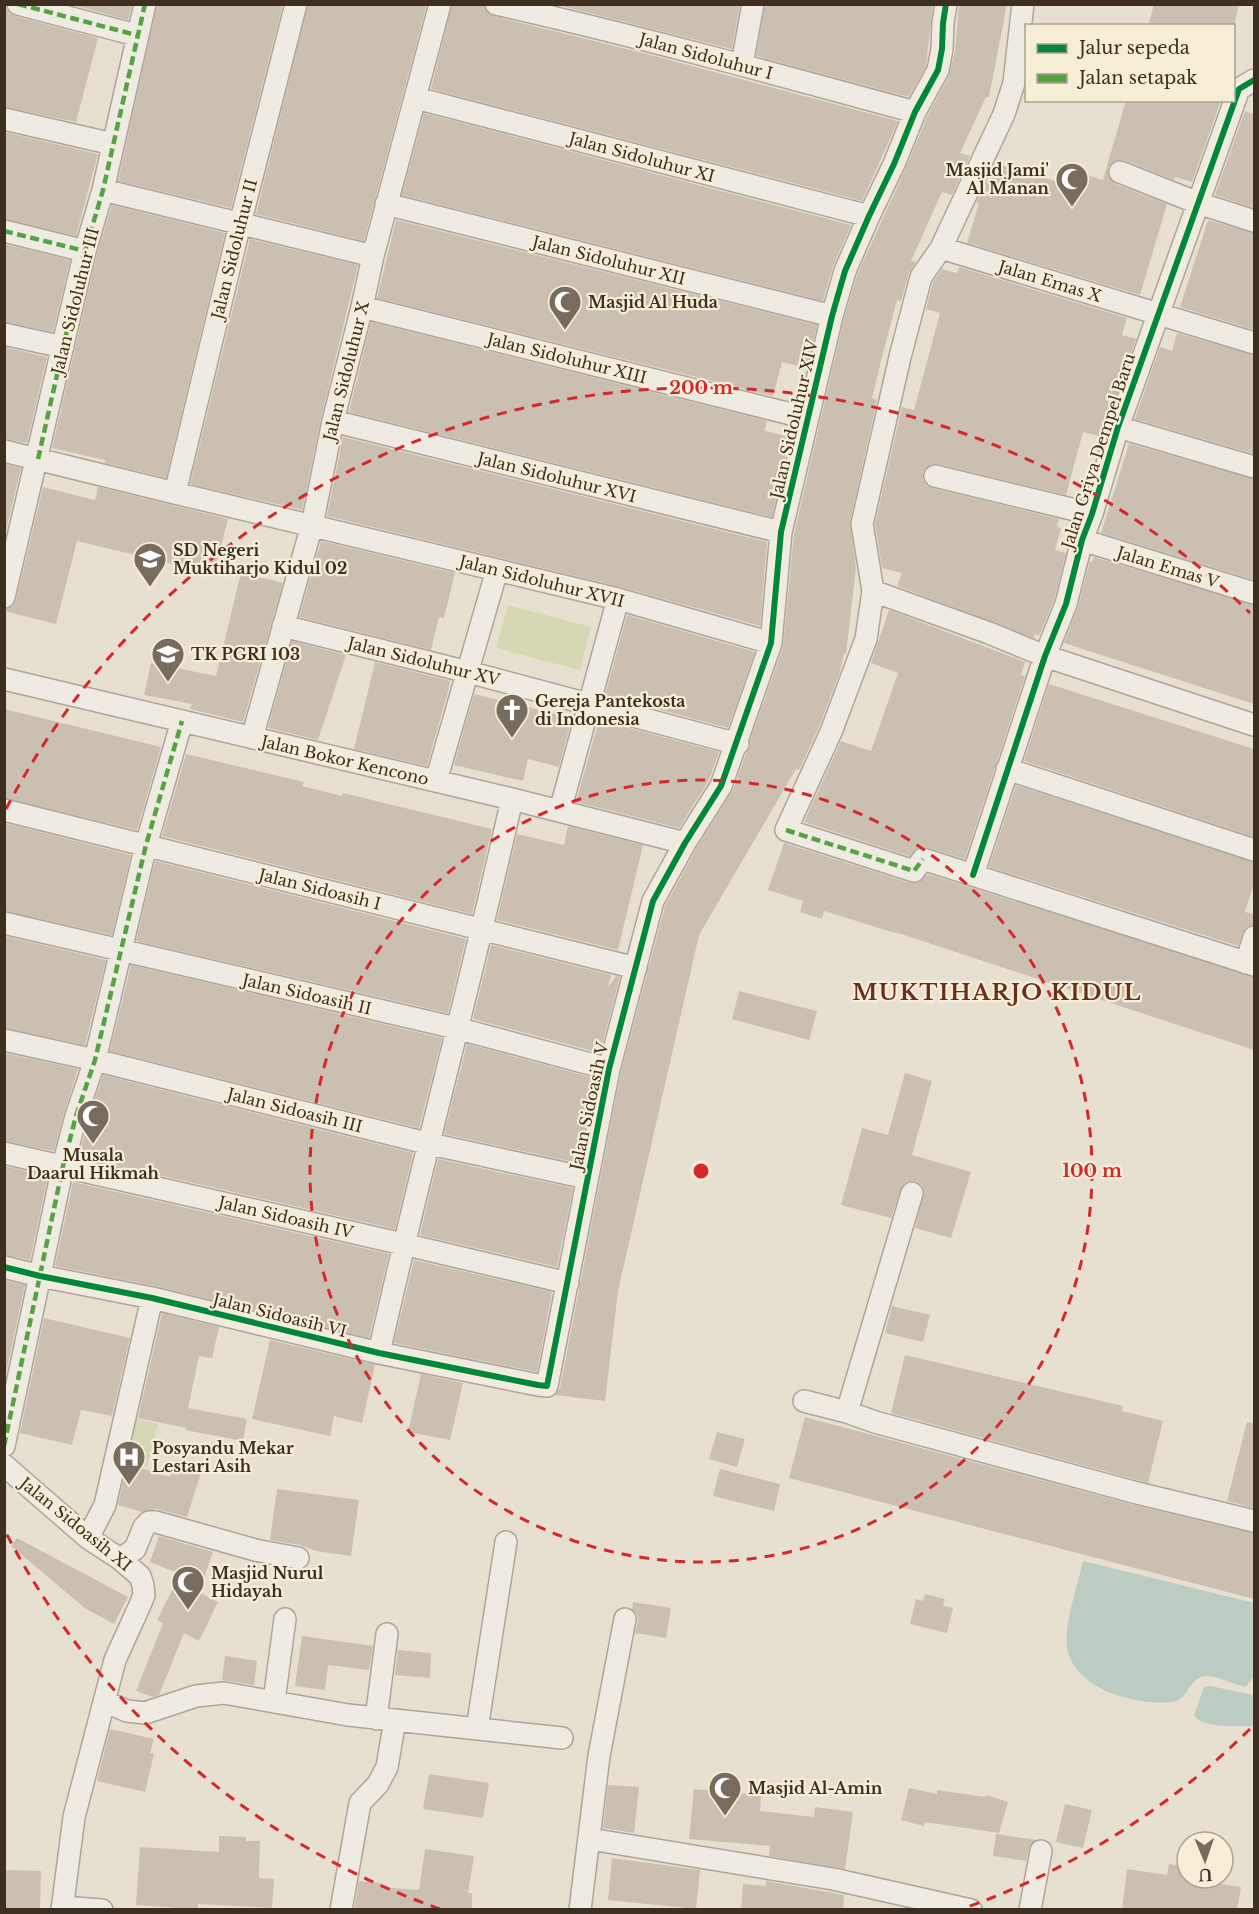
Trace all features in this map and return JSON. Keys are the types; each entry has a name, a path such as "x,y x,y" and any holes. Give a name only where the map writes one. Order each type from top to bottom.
{"street":[{"path":"18,4 136,35"},
{"name":"Jalan Sidoluhur III","path":"4,597 8,569 38,459 85,251 103,190 136,35 145,4"},
{"name":"Jalan Sidoluhur II","path":"174,493 296,4"},
{"name":"Jalan Sidoluhur X","path":"252,738 312,525 333,421 373,256 440,4"},
{"name":"Jalan Sidoluhur I","path":"496,4 742,64 915,112"},
{"path":"742,64 753,4"},
{"name":"Jalan Sidoluhur XIV","path":"685,843 721,786 738,744 771,643 781,532 832,316 845,271 915,112 938,70 946,4"},
{"path":"1023,4 1014,83 1004,114 941,248 921,277 900,357 861,524 873,591 866,639 831,732 786,830 914,871 922,859 1250,964 1254,937"},
{"name":"Jalan Griya Dempel Baru","path":"973,875 1045,656 1066,604 1082,540 1118,428 1198,203 1245,88"},
{"name":"Jalan Sidoluhur XI","path":"416,98 869,216"},
{"path":"4,119 113,144"},
{"path":"1120,172 1198,203 1254,221"},
{"path":"103,190 373,256"},
{"name":"Jalan Sidoluhur XII","path":"386,204 832,316"},
{"path":"4,231 85,251"},
{"name":"Jalan Emas X","path":"941,248 1254,343"},
{"name":"Jalan Sidoluhur XIII","path":"362,308 807,418"},
{"path":"4,334 63,347"},
{"name":"Jalan Sidoluhur XVI","path":"333,421 781,532"},
{"path":"1118,428 1254,467"},
{"name":"Jalan Sidoluhur XVII","path":"4,451 618,599 771,643"},
{"path":"935,476 1092,514"},
{"name":"Jalan Emas V","path":"1082,540 1254,593"},
{"path":"436,781 497,570"},
{"path":"873,591 1045,656 1254,725"},
{"path":"560,811 618,599"},
{"name":"Jalan Sidoluhur XV","path":"284,626 738,744"},
{"name":"Jalan Bokor Kencono","path":"4,679 512,799 685,843"},
{"path":"4,1446 63,1166 76,1116 95,1060 146,845 182,721"},
{"path":"1007,769 1254,849"},
{"path":"379,1353 456,1028 483,930 512,799"},
{"name":"Jalan Sidoasih I","path":"4,810 636,968"},
{"name":"Jalan Sidoasih V","path":"549,1383 609,1069 653,901 685,843"},
{"name":"Jalan Sidoasih II","path":"4,923 456,1028 609,1069"},
{"name":"Jalan Sidoasih III","path":"4,1040 95,1060 430,1144 587,1178"},
{"name":"Jalan Sidoasih IV","path":"4,1153 568,1284"},
{"path":"847,1412 912,1193"},
{"name":"Jalan Sidoasih VI","path":"4,1267 152,1298 379,1353 538,1385 544,1386 549,1383"},
{"path":"88,1538 105,1504 152,1298"},
{"path":"804,1401 1126,1490 1254,1521"},
{"name":"Jalan Sidoasih XI","path":"4,1465 88,1538 120,1559 140,1576 144,1594 115,1660 106,1702"},
{"path":"120,1559 135,1548 144,1527 149,1522 255,1550 298,1558"},
{"path":"477,1729 506,1542"},
{"path":"580,1910 599,1756 625,1619"},
{"path":"274,1701 285,1620"},
{"path":"341,1910 360,1803 378,1784 387,1767 387,1634"},
{"path":"102,1910 62,1908 74,1817 106,1702 128,1711 145,1713 196,1696 224,1693 348,1715 562,1738"},
{"path":"590,1839 833,1879 971,1910"},
{"path":"1030,1910 1041,1851"}],"green space":[{"path":"508,605 591,627 580,670 496,648"},
{"path":"130,1417 158,1424 147,1467 120,1460"}],"shaded area":[{"path":"1083,1561 1254,1603 1254,1676 1246,1687 1216,1677 1200,1677 1177,1701 1157,1703 1124,1697 1093,1684 1072,1662 1067,1647 1069,1616"},
{"path":"1210,1686 1254,1695 1254,1726 1213,1725 1198,1719 1194,1715 1204,1687"}],"building":[{"path":"4,4 9,13 15,16 98,38 76,122 4,107"},
{"path":"70,4 132,4 128,20"},
{"path":"157,4 283,4 231,208 118,181"},
{"path":"308,4 427,4 364,241 256,214"},
{"path":"452,4 484,4 487,13 493,16 651,55 898,121 862,201 431,89"},
{"path":"554,4 740,4 732,49"},
{"path":"765,4 933,4 926,66 909,97 756,56"},
{"path":"959,4 1007,4 989,97 986,97 960,153 970,156 952,195 942,192 911,261 916,262 909,273 901,301 897,300 883,353 872,398 877,400 850,522 856,568 846,654 844,653 839,675 819,727 799,770 796,769 699,935 618,1291 605,1401 555,1395 560,1388 621,1072 665,906 696,849 733,790 750,748 750,741 783,647 794,534 844,319 857,275 927,117 949,76 955,51"},
{"path":"1154,4 1239,4 1234,24 1149,24"},
{"path":"1125,102 1220,103 1192,182 1175,177 1174,180 1124,160 1118,160 1108,167 1108,174 1115,184 1167,204 1140,295 967,243 979,203 976,203 995,163 1055,181 1059,167 1103,180"},
{"path":"1245,111 1254,114 1254,208 1215,195"},
{"path":"424,113 851,225 833,266 823,301 402,195"},
{"path":"4,132 98,154 76,236 4,219"},
{"path":"112,205 225,233 166,478 105,463 105,460 52,448 97,254"},
{"path":"396,220 817,325 807,368 782,362 773,396 377,298"},
{"path":"1208,220 1254,233 1254,330 1180,307"},
{"path":"250,239 358,265 321,418 302,510 190,484"},
{"path":"4,244 70,260 53,332 4,322"},
{"path":"959,267 1127,318 1122,335 1136,339 1102,437 1083,432 1066,495 938,464 931,464 923,472 923,480 927,486 932,488 1059,519 1057,527 1061,528 1055,550 1066,553 1054,600 1039,636 1035,634 1034,638 897,586 902,573 882,568 875,524 902,407 914,410 940,313 926,309 933,282 942,269 957,273"},
{"path":"371,322 767,421 765,431 790,437 772,517 349,412"},
{"path":"1177,333 1254,355 1254,454 1135,419 1160,347 1172,351"},
{"path":"4,347 47,357 27,443 4,439"},
{"path":"343,437 767,542 760,626 621,587 327,516"},
{"path":"1127,443 1254,479 1254,580 1101,533 1129,444"},
{"path":"4,464 21,468 4,539"},
{"path":"43,487 95,500 98,487 228,519 214,574 77,541 56,624 4,611 13,606 16,600"},
{"path":"321,541 455,573 444,618 439,617 431,650 299,617"},
{"path":"1094,557 1254,605 1254,704 1064,643 1078,607 1090,561 1092,562"},
{"path":"241,573 283,583 243,722 190,709 192,704 144,695 151,663 216,676"},
{"path":"889,610 1025,662 1021,675 1025,676 965,859 926,847 919,847 909,856 804,822 841,741 871,751 898,673 871,663"},
{"path":"627,615 755,652 728,728 605,695"},
{"path":"292,641 346,655 318,740 268,728"},
{"path":"375,662 450,681 427,766 354,749"},
{"path":"1049,684 1254,749 1254,837 1024,761"},
{"name":"Gereja Pantekosta di Indonesia","path":"474,694 572,718 559,767 528,759 523,781 454,765"},
{"path":"4,709 161,747 137,830 4,798"},
{"path":"599,720 719,752 709,780 679,828 576,802"},
{"path":"186,754 304,782 302,786 342,796 343,793 492,829 472,914 162,836"},
{"path":"1016,785 1254,862 1254,884 1245,912 1254,914 1254,925 1245,928 1238,946 989,867"},
{"path":"4,823 131,855 112,935 4,911"},
{"path":"568,826 643,845 618,950 497,920 517,834 564,845"},
{"path":"784,843 910,883 918,883 928,874 1254,977 1254,1050 895,932 824,911 822,919 800,912 803,901 768,890"},
{"path":"155,861 466,939 448,1013 136,941"},
{"path":"4,936 106,960 85,1045 4,1028"},
{"path":"491,945 611,975 608,988 616,976 620,977 600,1053 473,1019"},
{"path":"131,965 442,1038 419,1128 110,1051"},
{"path":"739,991 817,1011 809,1040 732,1019"},
{"path":"467,1044 594,1078 578,1163 444,1134"},
{"path":"4,1053 78,1069 54,1151 4,1141"},
{"path":"905,1073 932,1081 912,1155 971,1172 951,1238 915,1228 924,1191 922,1185 916,1181 903,1184 891,1218 841,1205 862,1128 888,1135"},
{"path":"103,1075 413,1153 395,1229 79,1157"},
{"path":"438,1159 573,1188 557,1267 420,1235"},
{"path":"4,1166 48,1176 30,1260 4,1255"},
{"path":"73,1182 389,1254 369,1338 155,1286 55,1266"},
{"path":"414,1260 552,1292 537,1372 394,1343"},
{"path":"4,1280 25,1285 4,1382"},
{"path":"892,1306 930,1315 923,1342 885,1333"},
{"path":"162,1313 219,1327 212,1358 199,1356 188,1408 247,1419 243,1441 138,1418"},
{"path":"44,1318 130,1338 112,1416 81,1410 72,1445 20,1433"},
{"path":"270,1340 375,1365 362,1423 334,1416 330,1436 252,1419"},
{"path":"905,1355 1123,1406 1122,1411 1163,1421 1148,1483 891,1413"},
{"path":"421,1374 463,1383 450,1440 408,1432"},
{"path":"805,1417 1134,1505 1254,1533 1254,1599 789,1478"},
{"path":"1247,1422 1254,1423 1254,1508 1227,1501"},
{"path":"717,1432 745,1439 737,1467 709,1459"},
{"path":"127,1464 170,1477 174,1464 201,1473 187,1517 156,1509 142,1512 118,1505"},
{"path":"720,1469 780,1484 774,1511 713,1496"},
{"path":"277,1489 359,1500 351,1556 316,1551 300,1545 270,1540"},
{"path":"159,1536 213,1552 199,1592 218,1602 199,1641 184,1633 159,1695 153,1697 136,1691 163,1623 157,1620 180,1574 150,1562"},
{"path":"17,1538 128,1597 114,1624 86,1609 11,1546"},
{"path":"925,1594 945,1599 943,1606 953,1608 947,1633 910,1624 916,1599 923,1601"},
{"path":"633,1602 671,1608 666,1638 635,1633 638,1621 637,1614 632,1609"},
{"path":"302,1636 373,1646 369,1670 328,1665 325,1690 295,1686"},
{"path":"398,1650 431,1653 430,1678 395,1675"},
{"path":"225,1656 257,1661 254,1685 222,1680"},
{"path":"110,1729 154,1739 150,1753 154,1754 145,1792 97,1781"},
{"path":"429,1774 489,1783 483,1818 423,1809"},
{"path":"608,1785 639,1787 634,1833 603,1828"},
{"path":"909,1788 937,1794 937,1790 985,1797 986,1795 1008,1802 999,1833 925,1822 924,1826 901,1820"},
{"path":"694,1789 761,1795 760,1811 814,1817 815,1807 853,1812 845,1869 769,1856 770,1846 689,1839"},
{"path":"1065,1804 1092,1810 1083,1848 1056,1842"},
{"path":"996,1834 1036,1840 1029,1848 1026,1861 993,1856"},
{"path":"219,1836 246,1837 246,1841 260,1841 259,1878 274,1879 272,1908 198,1904 198,1910 177,1910 177,1908 136,1905 140,1847 219,1852"},
{"path":"425,1849 474,1856 468,1893 472,1893 472,1910 354,1910 359,1881 381,1883 381,1887 419,1890"},
{"path":"612,1858 700,1870 696,1909 608,1900"},
{"path":"1169,1864 1175,1865 1175,1890 1235,1890 1235,1886 1241,1887 1237,1910 1122,1910 1127,1869 1167,1875"},
{"path":"4,1870 41,1871 40,1910 4,1910"},
{"path":"766,1881 844,1895 843,1910 741,1910 743,1884 766,1886"}],"marked path":[{"path":"18,4 136,35"},
{"path":"38,459 85,251 103,190 145,4"},
{"path":"4,231 85,251"},
{"path":"4,1446 63,1166 76,1116 95,1060 146,845 182,721"},
{"path":"786,830 914,871 923,859"}],"cycle path":[{"path":"4,1267 152,1298 379,1353 547,1386 609,1069 653,901 685,843 721,786 771,643 781,532 832,316 845,271 915,112 938,70 946,4"},
{"path":"1235,100 1239,89 1254,80"},
{"path":"973,875 1045,656 1066,604 1082,540 1118,427 1234,102"}],"place":[{"name":"Masjid Jami' Al Manan","path":"1072,208"},
{"name":"Masjid Al Huda","path":"565,331"},
{"name":"SD Negeri Muktiharjo Kidul 02","path":"150,588"},
{"name":"TK PGRI 103","path":"168,683"},
{"name":"Gereja Pantekosta di Indonesia","path":"512,739"},
{"name":"Musala Daarul Hikmah","path":"93,1145"},
{"name":"Posyandu Mekar Lestari Asih","path":"129,1486"},
{"name":"Masjid Nurul Hidayah","path":"188,1611"},
{"name":"Masjid Al-Amin","path":"725,1817"}],"district":[{"name":"MUKTIHARJO KIDUL","path":"997,992"}]}
